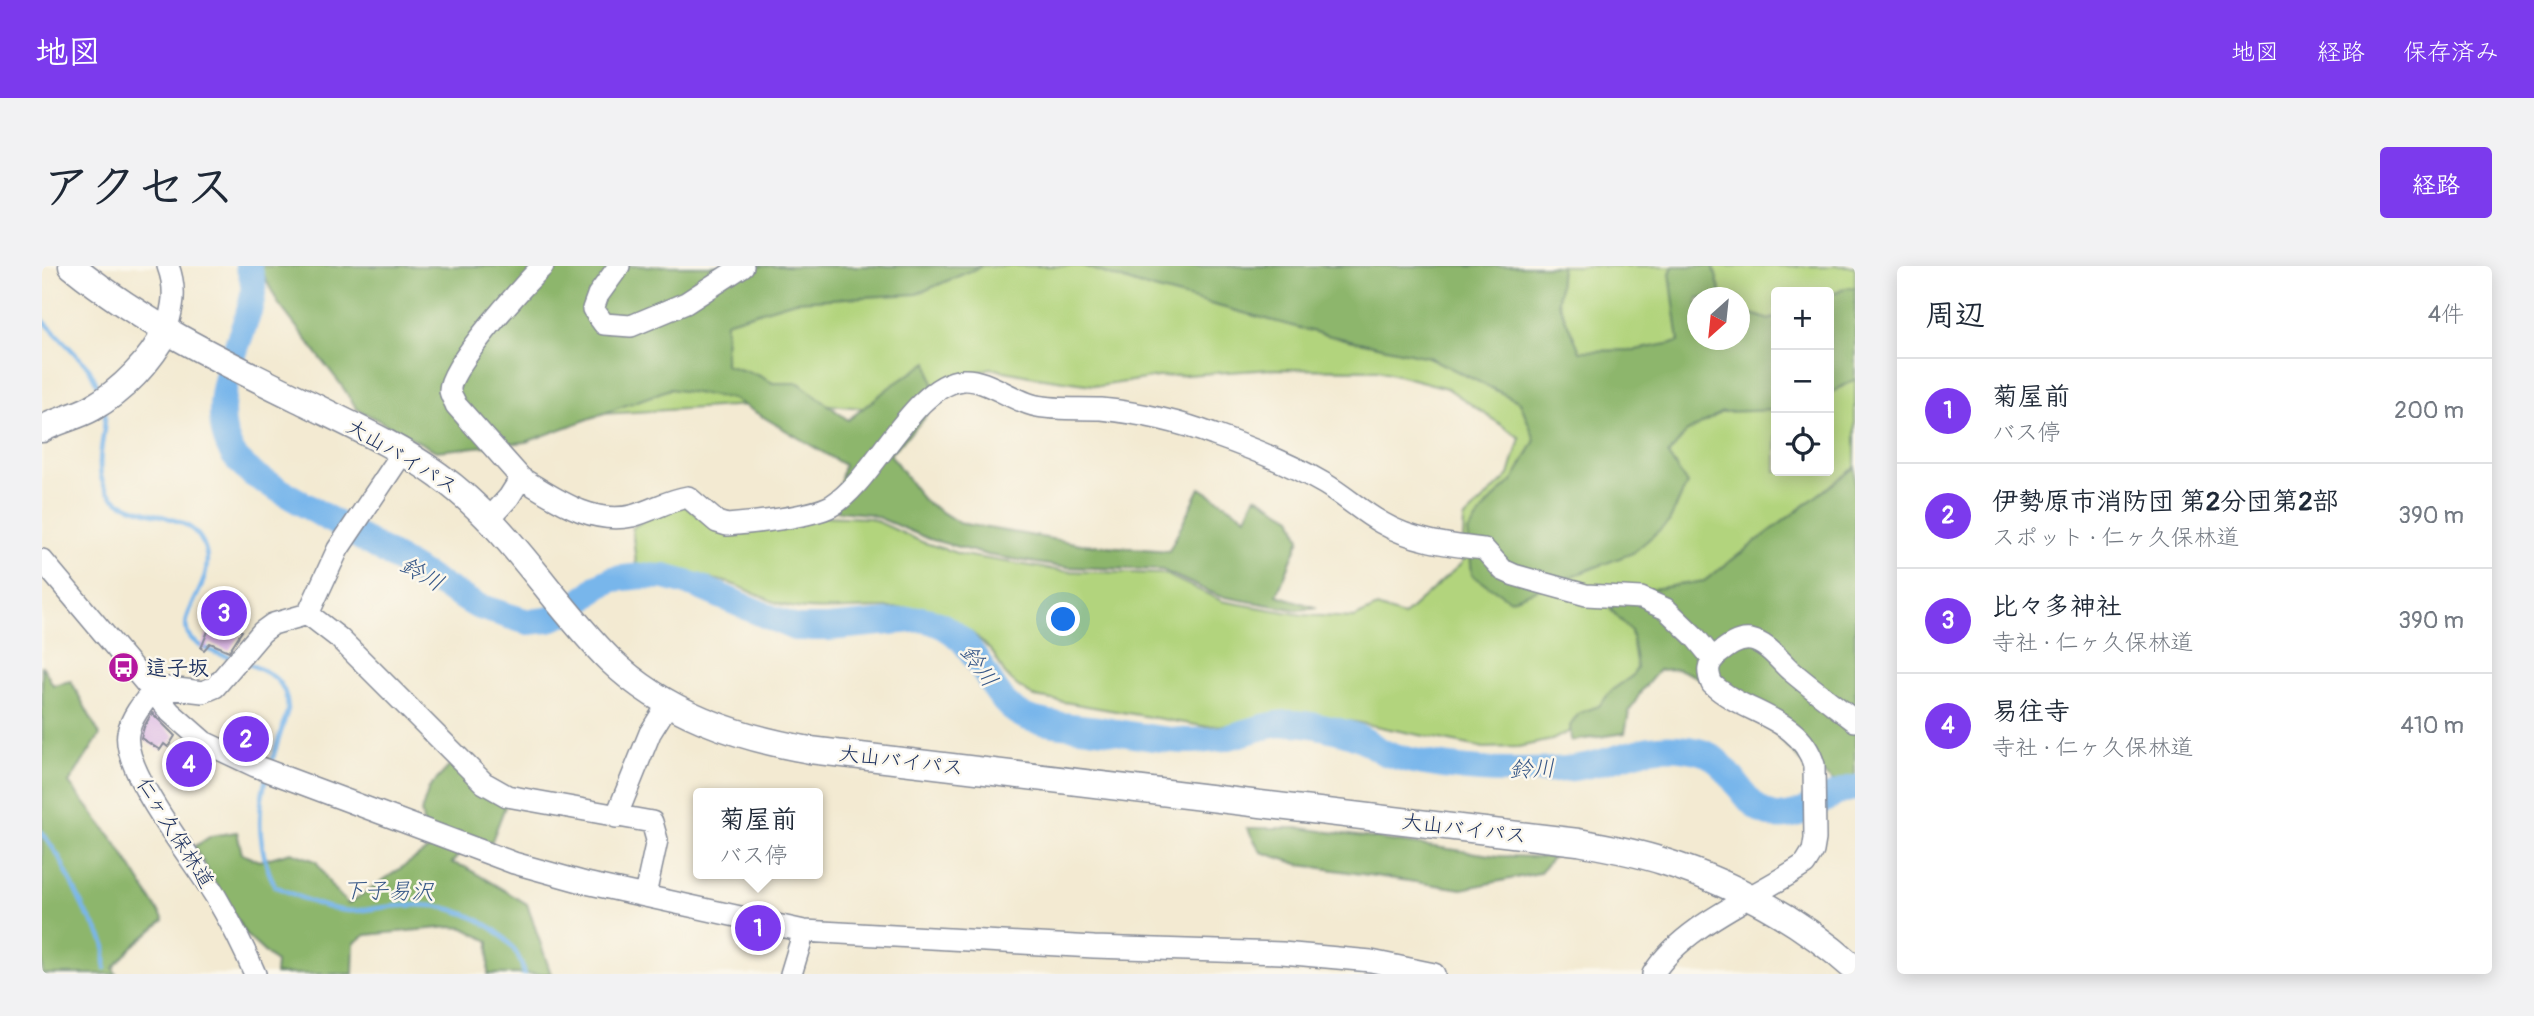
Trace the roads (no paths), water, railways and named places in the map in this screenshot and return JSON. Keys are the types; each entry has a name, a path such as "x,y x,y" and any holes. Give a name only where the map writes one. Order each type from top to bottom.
{"main road":[{"name":"大山バイパス","path":"72,266 135,313 166,331 403,452 438,475 491,518 611,661 668,704 711,725 742,735 810,750 1578,842 1661,860 1752,897 1812,935 1855,969"},
{"path":"42,429 100,403 158,348 166,331"}],"street":[{"path":"166,331 175,292 168,266"},
{"path":"543,266 488,327 453,377 450,390 456,405 522,478 573,508 602,517 632,516 672,499 688,497 717,522 727,525 829,507 847,494 927,399 950,384 970,381 1038,407 1146,415 1216,435 1325,484 1384,525 1448,545 1484,549 1503,570 1538,582 1587,595 1641,598 1666,608 1695,636 1713,659"},
{"path":"618,266 597,295 593,309 604,324 631,326 686,303 743,266"},
{"path":"153,691 168,688 203,692 215,687 273,624 308,614 338,549 403,452"},
{"path":"491,518 514,492 522,478"},
{"path":"42,559 153,691 181,722 204,742 255,766 514,863 586,883 804,931 1094,947 1293,954 1371,961 1434,974"},
{"path":"308,614 359,657 484,783 507,796 652,822 657,840 645,895"},
{"path":"1653,974 1661,961 1686,937 1805,864 1813,851 1814,765 1805,742 1774,719 1718,689 1708,675 1708,665 1740,640 1756,642 1855,721"},
{"name":"仁ヶ久保林道","path":"153,691 135,716 128,732 132,764 216,898 254,974"},
{"path":"616,817 650,733 668,704"},
{"path":"791,974 804,931"}],"waterway":[{"name":"鈴川","path":"248,266 253,281 252,301 228,371 222,405 222,422 235,457 252,474 477,606 528,622 548,620 571,610 599,586 613,579 665,577 697,586 795,628 828,628 922,619 943,626 972,652 1002,699 1015,711 1031,719 1049,723 1190,741 1219,739 1273,725 1298,723 1351,735 1385,753 1415,761 1501,771 1564,769 1644,750 1687,749 1712,757 1753,804 1774,816 1805,811 1838,793 1855,788"},
{"name":"下子易沢","path":"42,319 89,368 101,393"},
{"name":"下子易沢","path":"105,412 100,468 108,492 120,502 136,509 186,525 198,536 206,552 206,570 188,614 186,627 191,638 206,649 233,658"},
{"name":"下子易沢","path":"244,662 275,678 287,699 288,709 271,764"},
{"name":"下子易沢","path":"267,775 261,803 260,832 265,860 275,886 312,902 341,910 422,905 450,909 478,920 503,937 520,960 524,974"},
{"path":"42,832 59,857 85,911 100,934 105,945 105,968"}],"place":[{"name":"比々多神社","path":"224,613"},
{"name":"這子坂","path":"123,668"},
{"name":"伊勢原市消防団 第2分団第2部","path":"246,739"},
{"name":"易往寺","path":"189,764"},
{"name":"菊屋前","path":"758,928"}]}
